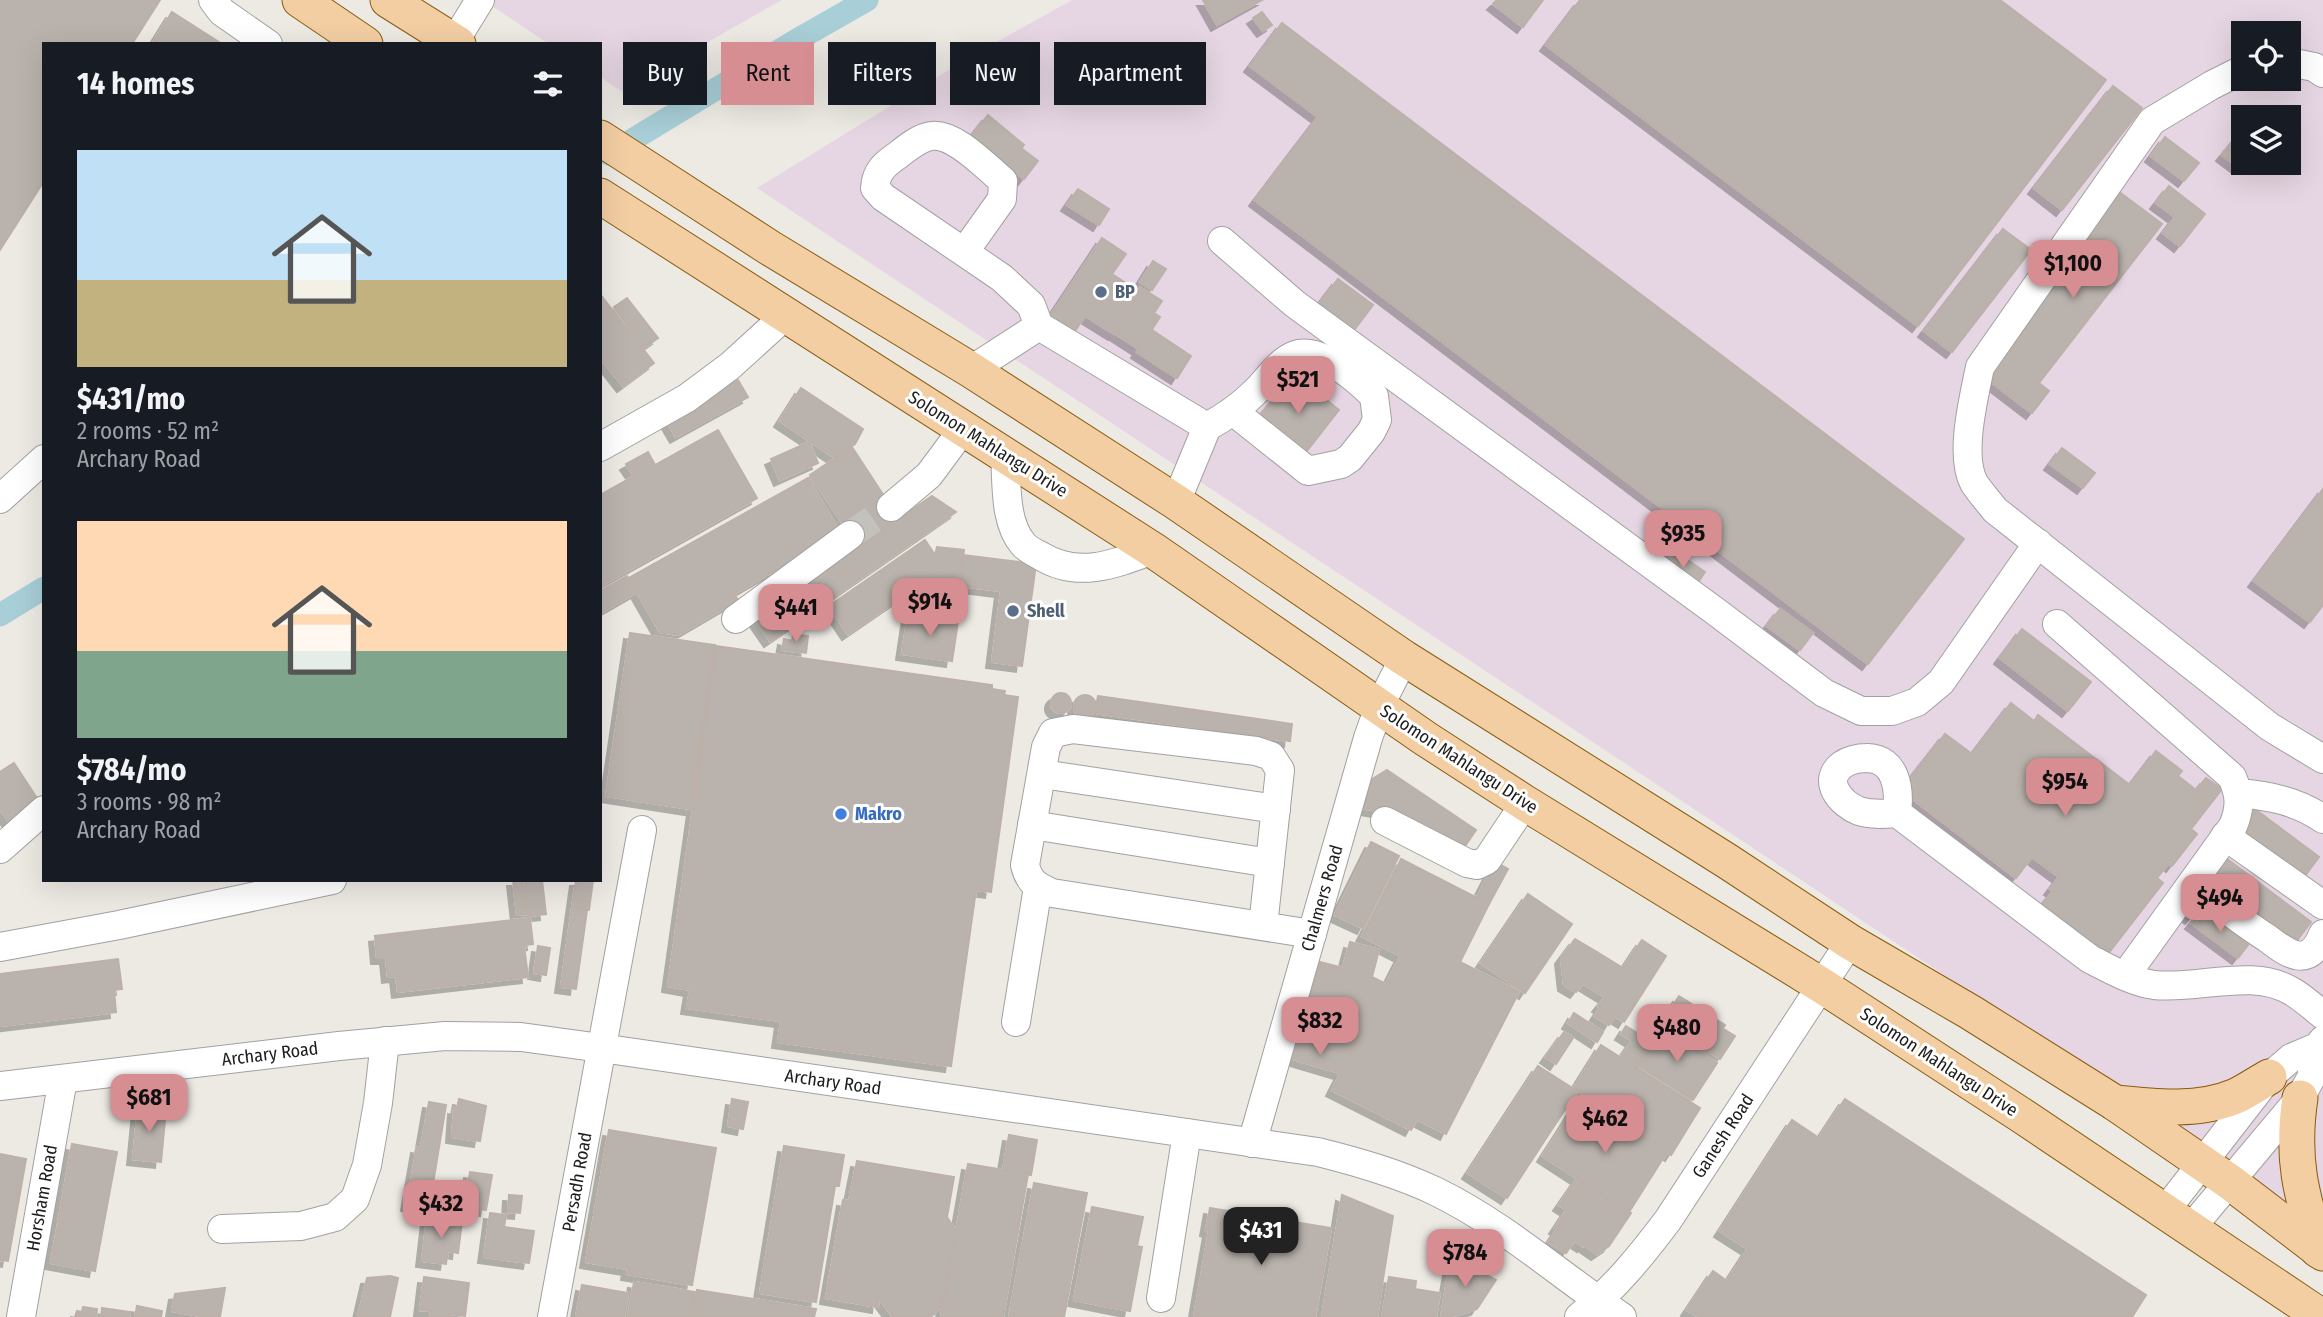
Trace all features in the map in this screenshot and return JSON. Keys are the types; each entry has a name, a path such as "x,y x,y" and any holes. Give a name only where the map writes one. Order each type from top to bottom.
{"main road":[{"path":"300,0 362,42"},
{"path":"388,0 453,42"},
{"path":"602,139 770,248 971,370 1176,502 1404,658 1727,861 1850,942 1970,1012 2115,1103 2321,1251"},
{"name":"Solomon Mahlangu Drive","path":"602,197 1153,550 1379,707 1525,803 1821,985 2178,1219 2322,1317"},
{"path":"2115,1103 2159,1108 2199,1105 2234,1097 2269,1077"},
{"path":"2300,1098 2296,1127 2296,1164 2302,1197 2321,1251"}],"street":[{"path":"213,0 222,12 265,42"},
{"path":"456,42 480,0"},
{"path":"2301,64 2314,67 2323,73"},
{"path":"2231,76 2152,121 1980,367 1970,414 1968,454 1973,481 1995,510 2270,727 2323,759"},
{"path":"965,251 1002,199 1003,181 958,144 942,135 930,136 916,142 882,166 874,188 883,197 965,251 1023,296 1031,305 1039,326 1207,427"},
{"path":"1222,241 1296,304 1824,693 1861,711 1892,711 1917,702 1941,682 2038,543"},
{"path":"602,446 687,398 730,366 785,316"},
{"path":"971,370 1039,326"},
{"path":"1176,502 1207,427 1234,412 1295,355 1319,356 1357,380 1374,396 1377,420 1350,458 1341,464 1308,471 1234,412"},
{"path":"891,507 929,475 963,429"},
{"path":"1005,456 1008,501 1014,527 1023,545 1051,563 1082,570 1112,565 1153,550"},
{"path":"0,499 42,461"},
{"path":"737,618 850,534"},
{"path":"2057,624 2232,776 2239,793 2239,809 2225,836 2125,976"},
{"name":"Chalmers Road","path":"1252,1143 1368,738 1379,707 1404,658"},
{"path":"1263,926 1280,770 1271,756 1256,751 1073,729 1053,733 1046,747 1025,865 1029,880 1038,887 1052,893 1312,934"},
{"path":"1042,774 1276,809"},
{"path":"2239,793 2288,801 2323,819"},
{"path":"1385,821 1467,863 1477,865 1487,860 1525,803"},
{"path":"0,849 42,812"},
{"path":"1897,813 2090,959 2125,976 2153,985 2269,982 2292,991 2323,1015"},
{"path":"1032,825 1270,863"},
{"name":"Persadh Road","path":"552,1317 642,830"},
{"path":"2225,836 2323,905"},
{"path":"0,947 120,925 323,882"},
{"path":"1016,1022 1038,887"},
{"path":"2234,915 2291,956 2303,956 2312,951 2323,934"},
{"name":"Ganesh Road","path":"1589,1309 1635,1264 1668,1220 1850,942"},
{"name":"Archary Road","path":"0,1086 445,1036 521,1037 601,1048 1318,1152 1373,1166 1436,1192 1501,1230 1589,1309 1622,1317"},
{"path":"222,1229 301,1226 335,1217 355,1199 367,1165 385,1041"},
{"path":"2178,1219 2216,1173 2300,1098 2311,1078 2320,1044"},
{"path":"2216,1173 2269,1077 2291,1058 2320,1044"},
{"name":"Horsham Road","path":"21,1317 63,1079"},
{"path":"1161,1298 1187,1133"}],"shaded area":[{"path":"483,0 782,0 707,42 623,42 621,91 602,78 602,42 546,42"},
{"path":"1072,0 2323,0 2323,1226 757,188 892,105 936,105 936,78 950,69 950,105 1040,105 1040,42 997,42"}],"building":[{"path":"0,0 160,0 133,42 42,42 42,184 0,250"},
{"path":"1203,0 1262,0 1217,25"},
{"path":"1497,0 1543,0 1523,27 1493,4"},
{"path":"1580,0 2000,0 2106,80 1918,326 1546,45"},
{"path":"172,12 219,42 153,42"},
{"path":"1262,12 1272,25 1263,31 1253,18"},
{"path":"1282,23 1964,539 1868,664 1255,200 1318,117 1250,66"},
{"path":"2113,86 2142,108 2062,210 2034,188"},
{"path":"988,115 1024,145 1005,168 969,139"},
{"path":"2165,137 2199,163 2184,181 2151,156"},
{"path":"2231,144 2231,162 2222,155"},
{"path":"1021,148 1038,161 1024,179 1007,165"},
{"path":"2169,186 2205,214 2180,246 2163,233 2175,217 2156,203"},
{"path":"1078,189 1109,209 1099,225 1067,205"},
{"path":"2118,191 2162,224 2039,383 2049,391 2032,413 1985,377 2093,235 2088,231"},
{"path":"2003,229 2031,250 1952,352 1924,331"},
{"path":"1102,238 1126,254 1112,274 1141,293 1114,334 1085,316 1071,337 1047,321"},
{"path":"1153,261 1166,269 1152,290 1140,282"},
{"path":"1338,279 1373,305 1348,338 1313,312"},
{"path":"1140,287 1162,301 1154,313 1160,317 1139,349 1114,333 1141,293 1137,290"},
{"path":"602,297 654,363 623,386 602,360"},
{"path":"627,298 658,338 644,348 614,307"},
{"path":"1152,330 1191,356 1177,378 1137,352"},
{"path":"1291,378 1306,389 1309,386 1339,410 1302,457 1256,421"},
{"path":"738,380 748,397 676,437 664,416 692,405"},
{"path":"801,388 863,429 855,444 834,457 780,421"},
{"path":"718,430 757,498 602,585 602,494 634,476 626,464 648,452 655,465"},
{"path":"809,442 818,463 780,480 771,459"},
{"path":"852,447 899,519 858,546 810,475"},
{"path":"2062,448 2095,473 2083,488 2050,464"},
{"path":"808,478 840,533 734,594 738,600 678,635 660,632 629,578"},
{"path":"2323,489 2323,605 2310,622 2254,581"},
{"path":"932,496 956,512 770,641 754,618"},
{"path":"925,540 935,555 937,547 964,550 956,608 959,609 958,622 943,620 944,610 931,608 937,573 848,634 829,606"},
{"path":"1672,549 1705,572 1693,590 1660,567"},
{"path":"963,555 1036,564 1022,666 992,662 1001,591 959,586"},
{"path":"627,576 637,592 602,612 602,590"},
{"path":"1780,609 1813,633 1800,650 1767,626"},
{"path":"908,614 958,622 952,661 902,654"},
{"path":"2022,629 2091,682 2068,711 2000,658"},
{"path":"630,633 715,645 691,809 606,796"},
{"path":"793,634 808,636 806,653 782,650 784,639 792,641"},
{"path":"716,646 992,685 992,689 1005,691 1004,695 1018,697 991,892 976,890 951,1066 778,1042 781,1021 687,1008 690,990 668,986"},
{"path":"1057,693 1065,693 1071,703 1065,713 1057,713 1051,707 1051,699"},
{"path":"1085,695 1093,698 1096,706 1093,714 1085,717 1077,714 1074,706 1077,698"},
{"path":"1098,696 1292,724 1290,741 1095,713"},
{"path":"2011,703 2034,721 2038,715 2130,785 2156,751 2182,771 2178,776 2196,790 2206,778 2222,789 2191,829 2197,834 2172,866 2169,863 2157,878 2163,883 2107,955 2042,905 2053,891 2050,889 2059,877 2032,857 2016,878 1901,790 1945,734 1972,754"},
{"path":"14,763 42,806 11,825 0,808 0,772"},
{"path":"1387,770 1476,830 1459,855 1395,814 1355,807 1366,783"},
{"path":"2255,809 2319,857 2301,881 2237,833"},
{"path":"1371,842 1399,856 1363,928 1335,915"},
{"path":"2222,855 2311,922 2292,947 2203,881"},
{"path":"1401,859 1440,879 1401,956 1362,936"},
{"path":"1495,862 1508,869 1489,904 1477,897"},
{"path":"1440,879 1489,904 1460,962 1519,992 1446,1134 1417,1119 1411,1130 1332,1090"},
{"path":"513,882 523,882 527,914 517,915"},
{"path":"525,882 542,882 546,914 529,916"},
{"path":"576,882 593,882 589,910 572,908"},
{"path":"2201,886 2211,892 2191,918 2182,911"},
{"path":"1528,894 1572,924 1525,993 1481,963"},
{"path":"572,908 587,910 576,989 561,987"},
{"path":"2202,910 2248,945 2238,958 2191,923"},
{"path":"530,918 533,944 524,945 528,977 398,992 396,976 388,977 386,958 377,958 375,936"},
{"path":"1575,939 1597,952 1579,981 1583,983 1576,992 1564,985 1561,958"},
{"path":"1642,940 1666,956 1624,1022 1598,1006 1605,997 1579,981 1597,952 1623,968"},
{"path":"1350,942 1379,950 1372,977 1386,984 1349,1055 1298,1041 1320,962 1343,968"},
{"path":"538,946 550,948 546,975 534,973"},
{"path":"118,959 122,989 114,990 116,1012 0,1026 0,974"},
{"path":"1679,996 1725,1025 1705,1056 1659,1027"},
{"path":"1601,1007 1614,1017 1609,1025 1595,1016"},
{"path":"1574,1013 1603,1032 1597,1042 1568,1023"},
{"path":"1626,1026 1653,1043 1637,1068 1621,1057 1632,1041 1621,1034"},
{"path":"1659,1027 1717,1063 1693,1100 1639,1066"},
{"path":"1722,1028 1735,1036 1720,1059 1708,1051"},
{"path":"1564,1032 1573,1038 1556,1064 1546,1057"},
{"path":"1298,1041 1349,1055 1340,1073 1293,1059"},
{"path":"1601,1045 1700,1108 1671,1155 1587,1102 1590,1098 1574,1088"},
{"path":"1538,1066 1577,1091 1507,1198 1468,1173"},
{"path":"1580,1098 1667,1152 1629,1212 1543,1156"},
{"path":"459,1099 486,1106 480,1141 452,1137 454,1108 457,1109"},
{"path":"732,1099 748,1102 743,1129 728,1126"},
{"path":"1845,1099 2146,1295 2132,1317 1699,1317 1687,1310 1713,1271 1727,1281 1748,1249 1720,1231 1792,1120 1819,1138"},
{"path":"429,1102 446,1105 429,1208 407,1205 417,1147 421,1148"},
{"path":"138,1107 166,1110 161,1162 133,1159"},
{"path":"609,1130 716,1148 692,1285 627,1274 628,1269 586,1262"},
{"path":"1009,1135 1037,1140 1031,1175 1003,1170"},
{"path":"72,1144 117,1152 95,1271 51,1263"},
{"path":"784,1146 844,1155 839,1186 835,1186 816,1302 760,1293"},
{"path":"0,1154 26,1159 8,1261 0,1260"},
{"path":"857,1161 954,1177 947,1217 956,1231 942,1307 928,1317 893,1317 879,1298 878,1307 826,1298 843,1200 849,1201"},
{"path":"968,1164 1028,1174 1003,1317 941,1317"},
{"path":"470,1172 492,1175 486,1210 464,1206"},
{"path":"1577,1179 1584,1184 1567,1210 1559,1205"},
{"path":"1034,1183 1087,1193 1064,1317 1009,1317"},
{"path":"1584,1184 1612,1202 1583,1246 1555,1228"},
{"path":"509,1195 522,1196 520,1213 508,1212"},
{"path":"1342,1195 1393,1216 1377,1317 1322,1317"},
{"path":"1612,1202 1631,1213 1609,1246 1597,1254 1584,1245"},
{"path":"1092,1207 1143,1217 1137,1246 1142,1247 1130,1311 1074,1300"},
{"path":"1210,1208 1331,1228 1315,1317 1194,1317 1209,1231 1206,1230"},
{"path":"490,1213 506,1215 504,1227 534,1231 529,1263 484,1257"},
{"path":"427,1218 462,1222 458,1253 448,1251 446,1264 422,1261"},
{"path":"1557,1230 1574,1241 1566,1253 1549,1242"},
{"path":"1451,1257 1496,1280 1477,1309 1441,1317"},
{"path":"424,1277 469,1283 465,1316 450,1314 450,1317 430,1317 431,1311 420,1310"},
{"path":"1389,1277 1416,1281 1415,1289 1440,1293 1436,1317 1382,1317"},
{"path":"367,1278 398,1278 390,1317 358,1317"},
{"path":"634,1282 695,1292 691,1317 628,1317"},
{"path":"582,1285 628,1293 624,1317 576,1317"},
{"path":"225,1288 220,1317 172,1311 175,1294"},
{"path":"697,1290 816,1309 814,1317 693,1317"},
{"path":"137,1306 162,1311 161,1317 135,1317"},
{"path":"83,1307 97,1309 96,1317 75,1317 77,1311 82,1312"},
{"path":"102,1308 130,1312 129,1317 101,1317"}],"waterway":[{"path":"609,154 867,0"},
{"path":"0,615 42,589"}],"tunnel":[{"path":"850,535 891,507"}],"place":[{"name":"BP","path":"1101,292"},
{"name":"Shell","path":"1013,611"},
{"name":"Makro","path":"841,814"}]}
